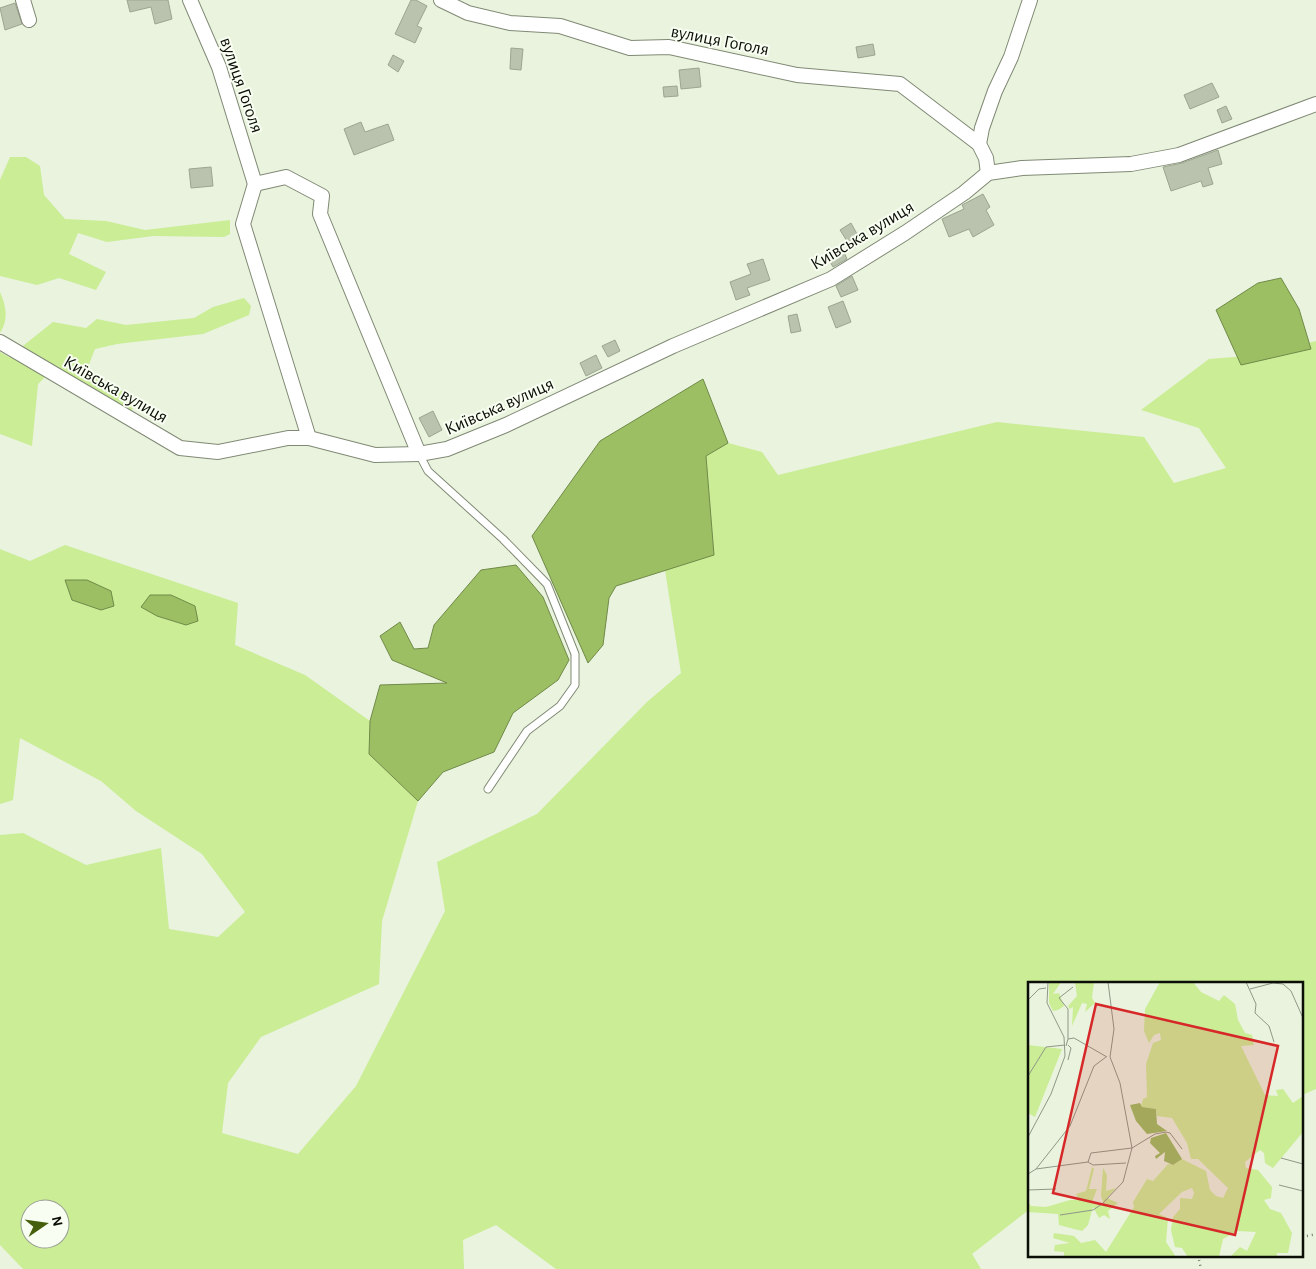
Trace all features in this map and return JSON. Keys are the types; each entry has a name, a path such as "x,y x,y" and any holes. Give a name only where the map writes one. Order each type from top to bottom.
{"street":[{"path":"23,0 29,20"},
{"name":"вулиця Гоголя","path":"190,0 218,67 255,184"},
{"name":"вулиця Гоголя","path":"441,0 477,15 510,23 560,26 630,48 669,47 798,75 900,84 979,144"},
{"path":"1030,0 1012,57 995,91 979,144 986,158 988,173 1022,168 1131,164 1179,155 1316,104"},
{"name":"Київська вулиця","path":"0,342 180,448 218,452 288,438 308,438 374,455 419,454 447,449 506,425 673,346 831,280 964,193 988,173"},
{"path":"308,438 243,224 255,184 286,177 322,196 320,214 419,454"}],"lane":[{"path":"419,454 434,477 503,539 547,584 575,654 575,684 560,706 527,731 488,789"}],"path":[{"path":"1198,1256 1201,1269"}],"shaded area":[{"path":"10,157 26,157 40,166 44,195 65,219 106,221 145,230 230,220 230,234 224,237 153,236 107,242 78,233 69,254 106,272 96,290 59,278 37,285 0,276 0,180"},
{"path":"1281,278 1299,309 1311,349 1241,365 1216,310 1258,283"},
{"path":"0,292 4,302 6,318 0,333"},
{"path":"244,298 251,306 249,315 203,334 117,344 95,349 88,367 99,380 139,399 131,411 53,369 38,384 32,446 0,434 0,352 9,357 53,322 86,328 97,319 126,325 194,318 213,307"},
{"path":"1316,341 1316,1089 1304,1094 1304,982 1028,982 1028,1211 972,1254 981,1269 556,1269 496,1225 463,1240 464,1269 23,1269 0,1245 0,835 23,833 86,865 161,848 169,929 218,937 245,912 202,854 136,811 101,781 20,738 13,800 0,804 0,549 30,561 65,545 238,603 235,645 305,675 370,721 369,754 418,801 382,921 379,984 261,1037 228,1083 222,1133 298,1154 356,1086 445,911 437,862 537,814 647,702 681,673 665,570 714,554 706,456 728,443 762,452 778,475 997,422 1144,437 1174,483 1226,468 1199,428 1141,410 1209,359 1259,355"},
{"path":"703,379 728,443 706,456 714,555 616,586 609,598 603,645 588,663 532,536 600,441"},
{"path":"516,565 543,597 569,660 558,680 513,713 494,752 443,772 418,801 369,754 370,721 380,685 447,683 392,660 380,636 400,622 414,649 428,648 434,625 481,570"},
{"path":"65,580 87,580 111,591 114,606 101,610 72,600"},
{"path":"150,595 171,595 195,606 198,621 186,625 157,616 141,607"}],"building":[{"path":"127,0 168,0 172,19 155,24 151,7 130,12"},
{"path":"411,0 416,0 427,6 417,26 422,28 415,43 395,34"},
{"path":"15,3 22,24 5,30 0,8"},
{"path":"873,44 875,55 858,58 856,47"},
{"path":"511,48 523,49 521,70 510,69"},
{"path":"393,55 404,61 398,72 388,65"},
{"path":"699,68 701,87 681,89 679,70"},
{"path":"1212,83 1219,97 1190,109 1184,95"},
{"path":"677,86 678,96 664,97 663,87"},
{"path":"1226,106 1232,119 1222,123 1217,110"},
{"path":"361,122 365,132 388,124 394,140 354,155 344,129"},
{"path":"1218,150 1222,164 1208,168 1213,184 1203,187 1201,181 1171,191 1163,167 1182,163"},
{"path":"211,167 213,186 191,188 189,169"},
{"path":"983,194 990,207 986,210 994,225 973,237 969,229 949,237 942,219 964,209 962,205"},
{"path":"851,223 862,243 852,249 840,230"},
{"path":"844,252 847,259 833,267 829,260"},
{"path":"763,259 770,280 747,288 750,295 736,300 730,282 751,274 747,264"},
{"path":"852,276 858,290 841,297 836,286"},
{"path":"843,301 851,322 836,328 828,307"},
{"path":"797,314 801,331 791,333 788,316"},
{"path":"615,340 620,351 608,357 602,346"},
{"path":"596,355 602,368 586,376 580,363"},
{"path":"433,411 442,430 429,437 419,418"}]}
